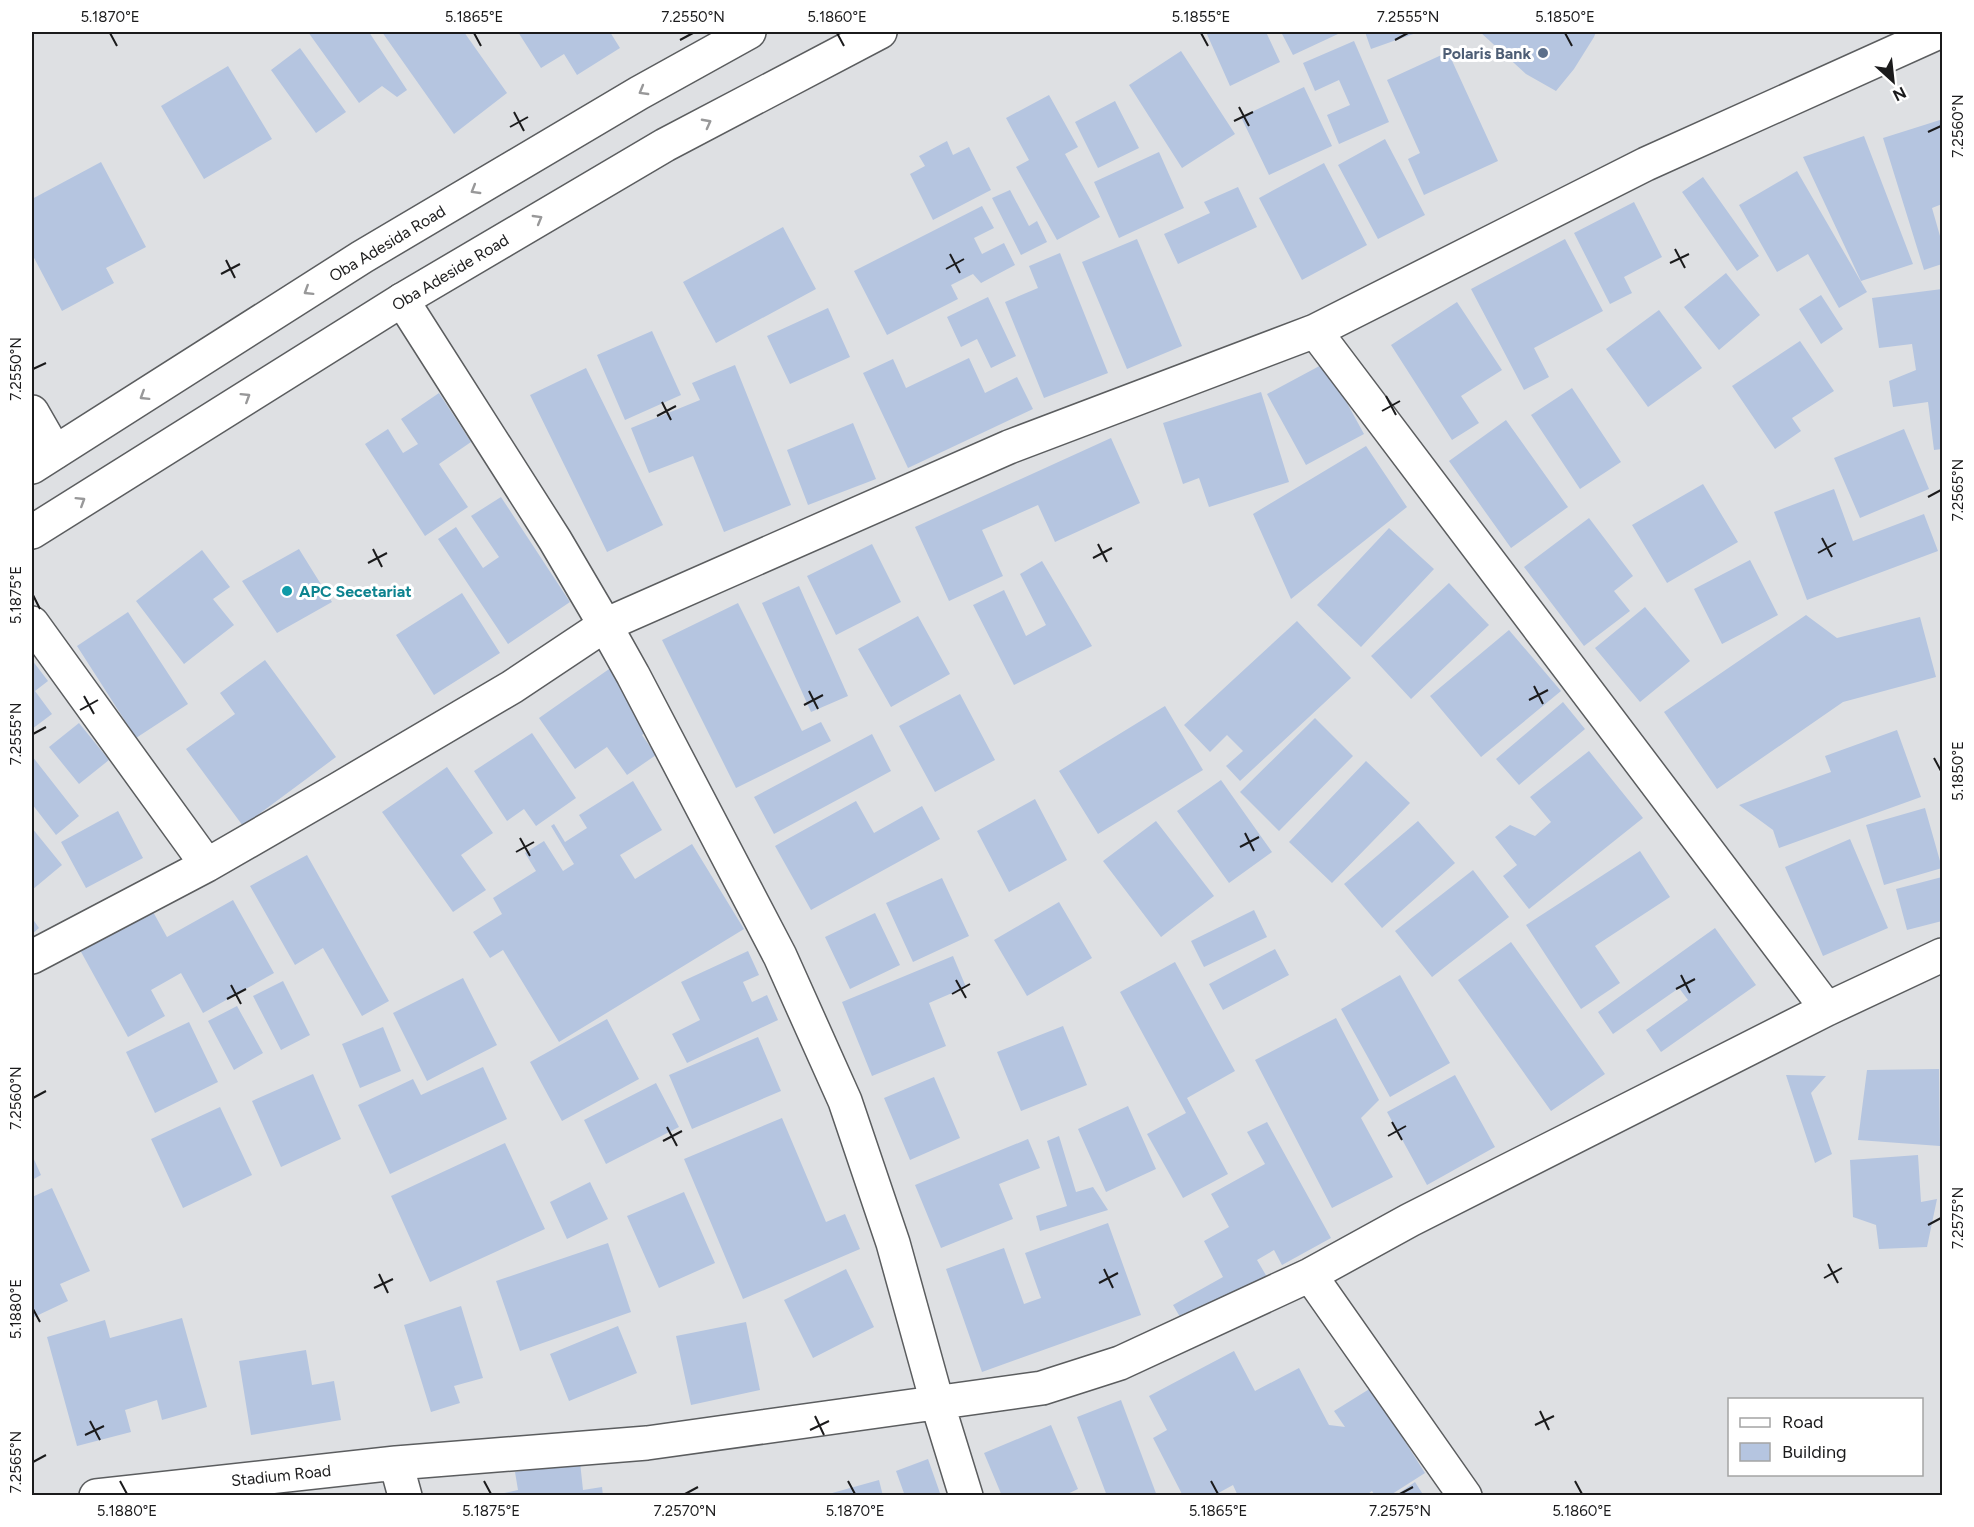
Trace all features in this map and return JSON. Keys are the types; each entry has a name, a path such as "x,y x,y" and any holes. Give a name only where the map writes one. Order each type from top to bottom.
{"street":[{"name":"Oba Adesida Road","path":"43,460 362,257 639,93 749,32"},
{"name":"Oba Adeside Road","path":"32,532 402,300 665,145 880,32"},
{"path":"32,957 207,865 338,790 512,687 605,625 1009,447 1315,331 1646,164 1939,32"},
{"path":"402,300 555,540 605,625 780,956 845,1101 893,1244 966,1496"},
{"path":"1315,331 1827,1009"},
{"path":"32,412 43,460"},
{"path":"32,623 207,865"},
{"name":"Stadium Road","path":"96,1496 396,1463 647,1443 1042,1388 1120,1363 1310,1275 1410,1220 1827,1009 1942,955"},
{"path":"1310,1275 1465,1496"},
{"path":"396,1463 405,1496"}],"building":[{"path":"308,32 369,32 407,90 397,97 382,86 359,103"},
{"path":"382,32 464,32 507,93 454,134"},
{"path":"518,32 610,32 620,48 577,75 564,54 541,68"},
{"path":"1206,32 1266,32 1280,62 1230,86"},
{"path":"1281,32 1337,32 1338,34 1293,55"},
{"path":"1365,32 1419,32 1371,49"},
{"name":"Polaris Bank","path":"1480,32 1596,32 1574,69 1556,91 1526,74"},
{"path":"1354,41 1389,122 1339,144 1327,115 1350,105 1339,80 1315,91 1303,63"},
{"path":"300,48 346,112 316,133 271,70"},
{"path":"1181,51 1235,134 1182,168 1129,85"},
{"path":"1448,52 1498,161 1424,195 1408,159 1420,153 1387,80"},
{"path":"228,66 272,139 204,179 161,106"},
{"path":"1304,87 1332,146 1269,175 1241,117"},
{"path":"1049,95 1078,147 1065,154 1100,217 1057,240 1016,167 1029,160 1006,118"},
{"path":"1115,101 1139,148 1098,168 1075,122"},
{"path":"1940,120 1942,204 1932,208 1942,243 1942,264 1924,270 1883,138"},
{"path":"1864,136 1913,264 1861,281 1803,157"},
{"path":"1385,139 1425,215 1378,239 1338,165"},
{"path":"947,141 953,155 969,147 991,190 933,220 910,174 925,166 919,156"},
{"path":"1159,152 1184,208 1119,238 1094,182"},
{"path":"101,162 146,247 106,268 114,283 62,311 32,254 32,199"},
{"path":"1324,163 1367,245 1302,280 1259,198"},
{"path":"1797,171 1867,292 1839,308 1808,254 1777,272 1739,205"},
{"path":"1703,177 1759,256 1737,271 1682,192"},
{"path":"1238,187 1257,227 1178,264 1164,234 1210,213 1204,202"},
{"path":"1010,190 1029,226 1037,221 1047,242 1021,255 992,198"},
{"path":"1634,202 1662,257 1624,277 1632,293 1610,304 1574,233"},
{"path":"982,206 994,228 974,238 982,254 1004,243 1015,265 981,283 973,274 951,285 958,299 887,335 854,271"},
{"path":"783,227 816,289 716,343 683,282"},
{"path":"1137,239 1182,346 1127,369 1082,262"},
{"path":"1565,239 1603,311 1534,348 1549,377 1524,390 1471,289"},
{"path":"1060,253 1108,373 1044,398 1005,302 1038,288 1029,266"},
{"path":"1726,273 1760,315 1719,350 1684,307"},
{"path":"1942,289 1942,449 1934,450 1928,402 1893,407 1889,381 1916,370 1912,344 1879,348 1872,298"},
{"path":"1821,295 1843,329 1821,344 1799,309"},
{"path":"988,297 1016,356 991,368 977,339 961,347 947,317"},
{"path":"1457,302 1502,370 1461,396 1479,423 1452,440 1391,345"},
{"path":"828,308 850,357 790,384 767,336"},
{"path":"1659,310 1702,368 1648,407 1606,349"},
{"path":"652,331 681,395 625,420 597,355"},
{"path":"1800,341 1834,391 1792,418 1801,431 1775,449 1732,386"},
{"path":"969,358 985,393 1017,377 1033,409 908,468 863,373 893,359 906,388"},
{"path":"1325,363 1364,434 1306,465 1267,394"},
{"path":"735,365 791,505 724,532 693,456 649,473 631,428 700,400 692,383"},
{"path":"586,368 663,525 607,552 530,395"},
{"path":"1572,388 1621,462 1580,489 1531,415"},
{"path":"1261,392 1289,482 1209,507 1199,478 1183,484 1163,423"},
{"path":"439,393 471,442 439,464 468,507 425,536 365,444 388,429 403,453 418,444 401,419"},
{"path":"1506,420 1568,507 1511,548 1449,461"},
{"path":"853,423 876,479 808,505 787,450"},
{"path":"1904,429 1929,489 1860,518 1834,458"},
{"path":"1111,438 1140,503 1055,542 1038,505 982,530 1003,576 949,601 915,527"},
{"path":"1366,446 1407,507 1291,599 1253,514"},
{"path":"1703,484 1738,542 1667,583 1632,525"},
{"path":"1834,489 1853,541 1924,514 1938,551 1807,600 1774,512"},
{"path":"501,497 570,602 508,644 438,539 456,527 483,568 499,557 471,516"},
{"path":"1589,518 1633,576 1614,591 1630,611 1584,646 1524,567"},
{"path":"1389,528 1434,569 1361,647 1317,605"},
{"path":"872,544 901,602 836,635 807,576"},
{"name":"APC Secetariat","path":"299,549 332,602 277,633 242,581"},
{"path":"202,550 230,587 213,599 234,625 184,664 136,601"},
{"path":"1750,560 1778,615 1722,644 1694,589"},
{"path":"1042,561 1092,646 1014,685 973,605 1004,590 1026,636 1046,625 1020,574"},
{"path":"1449,583 1489,625 1411,699 1371,656"},
{"path":"799,586 848,696 811,712 762,603"},
{"path":"462,593 500,653 434,695 396,635"},
{"path":"738,603 802,731 821,722 831,741 736,788 662,640"},
{"path":"1645,607 1690,661 1640,702 1595,648"},
{"path":"128,612 188,704 136,738 77,646"},
{"path":"1806,615 1837,638 1920,617 1936,677 1843,702 1717,789 1664,712"},
{"path":"918,616 950,674 891,707 858,649"},
{"path":"1297,621 1351,678 1240,781 1226,766 1243,751 1227,735 1210,752 1184,725"},
{"path":"1509,630 1561,691 1481,757 1430,696"},
{"path":"32,660 48,681 35,691 52,714 32,729"},
{"path":"265,660 336,757 243,826 186,749 235,714 220,693"},
{"path":"612,667 654,726 642,735 656,755 627,775 607,747 575,769 539,718"},
{"path":"960,694 995,760 935,792 899,726"},
{"path":"1563,702 1585,729 1519,785 1496,759"},
{"path":"1165,706 1203,770 1098,834 1059,771"},
{"path":"1315,718 1353,756 1279,831 1240,792"},
{"path":"79,723 109,760 79,784 49,747"},
{"path":"1897,730 1921,797 1779,848 1773,830 1739,805 1831,772 1825,756"},
{"path":"532,733 576,798 536,826 524,809 507,821 474,771"},
{"path":"872,734 891,771 774,834 754,797"},
{"path":"1589,751 1643,818 1529,909 1503,876 1517,865 1495,837 1510,825 1535,836 1551,822 1530,797"},
{"path":"32,756 79,816 56,835 32,804"},
{"path":"1366,761 1410,803 1332,883 1289,842"},
{"path":"447,767 493,833 461,855 486,890 453,912 382,812"},
{"path":"1221,780 1272,852 1229,883 1177,811"},
{"path":"633,781 662,830 620,855 635,879 692,844 744,929 559,1042 503,950 490,958 473,932 502,914 493,898 536,871 525,853 544,841 563,871 574,864 551,826 554,824 565,842 587,828 579,815"},
{"path":"1035,799 1067,860 1009,892 977,831"},
{"path":"856,801 874,833 922,806 940,839 811,910 775,846"},
{"path":"1925,808 1942,868 1884,885 1866,825"},
{"path":"118,811 143,858 86,888 61,842"},
{"path":"1156,821 1214,896 1161,937 1103,861"},
{"path":"1418,821 1455,863 1382,928 1344,884"},
{"path":"32,828 62,865 32,890"},
{"path":"1850,839 1888,928 1823,956 1785,867"},
{"path":"1640,851 1670,897 1595,946 1620,983 1581,1009 1526,925"},
{"path":"307,855 389,1001 362,1016 323,948 295,965 250,886"},
{"path":"1473,870 1509,917 1432,977 1395,931"},
{"path":"1942,877 1942,921 1907,930 1896,889"},
{"path":"942,878 969,936 913,962 886,903"},
{"path":"233,900 274,973 203,1013 181,973 151,990 165,1016 128,1037 80,950 152,910 167,937"},
{"path":"1059,902 1092,958 1027,996 994,940"},
{"path":"1254,910 1267,937 1204,967 1191,941"},
{"path":"875,913 900,965 850,989 825,937"},
{"path":"32,918 39,928 32,934"},
{"path":"1715,928 1756,985 1661,1052 1646,1030 1688,1000 1679,988 1613,1034 1598,1012"},
{"path":"1511,942 1605,1074 1551,1111 1458,980"},
{"path":"1275,949 1289,975 1223,1010 1209,984"},
{"path":"748,951 759,975 743,982 752,1002 767,995 778,1020 687,1063 672,1034 700,1020 681,982"},
{"path":"953,956 966,987 929,1003 946,1046 872,1076 842,1002"},
{"path":"1175,962 1235,1071 1187,1098 1228,1174 1183,1198 1147,1134 1186,1113 1120,992"},
{"path":"1400,975 1450,1063 1390,1097 1341,1009"},
{"path":"463,978 497,1045 427,1081 393,1013"},
{"path":"283,981 310,1035 281,1050 253,996"},
{"path":"237,1006 263,1053 234,1070 208,1021"},
{"path":"1336,1018 1379,1100 1361,1118 1393,1177 1332,1208 1255,1060"},
{"path":"607,1019 639,1079 562,1121 530,1062"},
{"path":"189,1022 218,1082 155,1113 126,1052"},
{"path":"1063,1026 1087,1085 1021,1111 997,1052"},
{"path":"383,1027 401,1071 360,1088 342,1044"},
{"path":"758,1037 781,1091 692,1129 669,1075"},
{"path":"483,1067 507,1119 390,1174 358,1105 413,1079 421,1095"},
{"path":"1939,1069 1940,1146 1858,1140 1867,1070"},
{"path":"313,1074 341,1139 281,1167 252,1101"},
{"path":"1455,1075 1495,1147 1427,1185 1387,1112"},
{"path":"1786,1075 1826,1076 1811,1093 1832,1154 1815,1163"},
{"path":"934,1077 960,1138 910,1160 884,1098"},
{"path":"656,1083 679,1127 606,1164 584,1120"},
{"path":"1128,1106 1156,1169 1106,1192 1078,1129"},
{"path":"220,1107 252,1175 183,1208 151,1139"},
{"path":"782,1118 826,1222 845,1214 860,1249 743,1299 684,1159"},
{"path":"1267,1122 1331,1238 1282,1265 1274,1250 1257,1260 1267,1277 1183,1322 1173,1305 1223,1277 1204,1241 1229,1227 1211,1194 1265,1164 1247,1132"},
{"path":"1059,1136 1076,1192 1093,1187 1108,1210 1040,1231 1036,1216 1067,1206 1047,1141"},
{"path":"1028,1139 1040,1168 999,1184 1013,1219 941,1248 915,1185"},
{"path":"505,1143 545,1229 430,1282 391,1196"},
{"path":"32,1155 41,1175 32,1180"},
{"path":"1918,1155 1921,1202 1937,1199 1927,1247 1879,1249 1876,1225 1853,1217 1850,1160"},
{"path":"590,1182 608,1219 567,1239 550,1202"},
{"path":"52,1188 90,1271 60,1284 68,1301 32,1318 32,1197"},
{"path":"684,1192 715,1263 659,1288 627,1216"},
{"path":"1108,1223 1141,1315 982,1372 946,1269 1004,1248 1024,1304 1041,1298 1025,1253"},
{"path":"608,1243 631,1312 520,1351 496,1281"},
{"path":"846,1269 874,1327 813,1358 784,1300"},
{"path":"461,1306 483,1378 454,1386 460,1403 431,1412 404,1325"},
{"path":"182,1318 207,1407 162,1420 157,1400 125,1410 131,1432 77,1446 47,1337 105,1320 110,1338"},
{"path":"746,1322 760,1390 691,1405 676,1336"},
{"path":"618,1326 637,1373 569,1401 550,1354"},
{"path":"306,1350 312,1385 334,1381 341,1420 251,1435 239,1361"},
{"path":"1234,1351 1255,1391 1299,1368 1329,1425 1345,1427 1334,1411 1371,1388 1425,1473 1389,1496 1375,1496 1372,1491 1365,1496 1238,1496 1233,1485 1213,1496 1183,1496 1153,1438 1167,1430 1149,1396"},
{"path":"1121,1400 1157,1496 1107,1496 1077,1417"},
{"path":"1051,1425 1078,1489 1063,1496 1002,1496 984,1453"},
{"path":"928,1459 941,1496 905,1496 896,1471"},
{"path":"580,1462 583,1490 602,1487 603,1496 491,1496 518,1490 515,1472"},
{"path":"879,1480 883,1496 825,1496 825,1495"},
{"path":"1415,1482 1424,1496 1395,1496"}],"place":[{"name":"Polaris Bank","path":"1543,53"},
{"name":"APC Secetariat","path":"287,591"}]}
